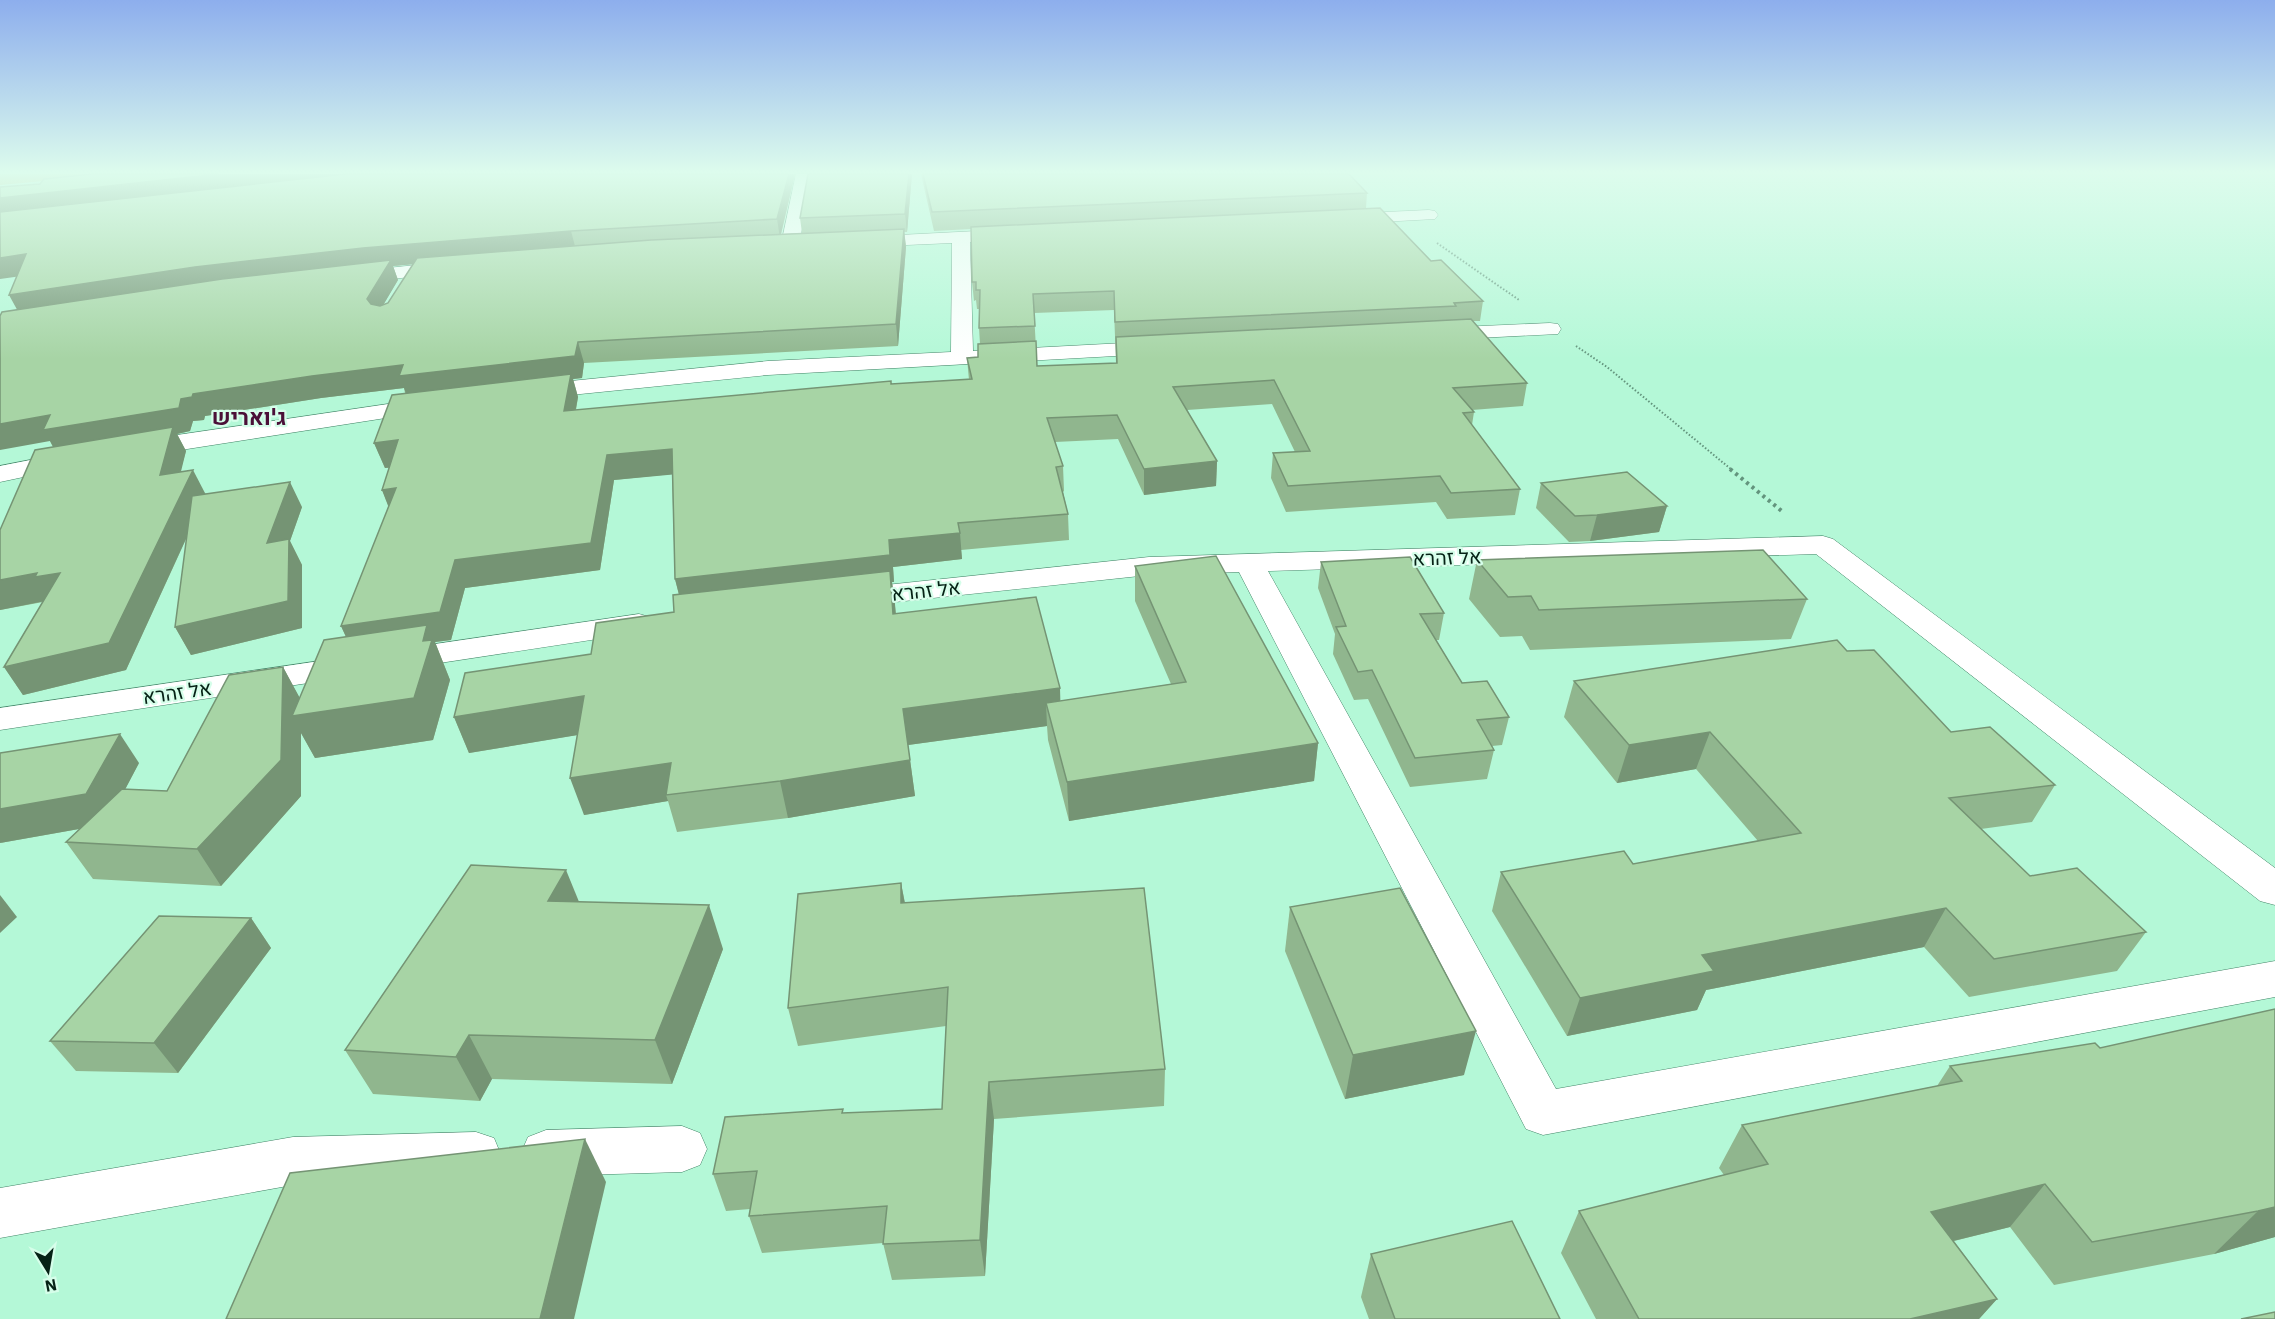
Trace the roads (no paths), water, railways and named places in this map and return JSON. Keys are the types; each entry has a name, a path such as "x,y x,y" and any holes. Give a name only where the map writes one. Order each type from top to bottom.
{"street":[{"path":"790,245 792,236"},
{"path":"847,242 994,236"},
{"path":"961,237 962,358"},
{"path":"768,246 813,244"},
{"path":"335,279 476,265"},
{"path":"404,290 416,270"},
{"path":"1421,335 1550,329"},
{"path":"512,394 768,368 1185,347"},
{"path":"111,453 252,430 453,402"},
{"path":"0,474 87,457"},
{"name":"אל זהרא","path":"818,601 1149,566 1823,545 2275,890"},
{"path":"1249,563 1543,1113 2275,979"},
{"name":"אל זהרא","path":"0,719 664,620"},
{"path":"0,1213 293,1161 682,1149"}],"district":[{"name":"ג'ואריש","path":"249,416"}]}
